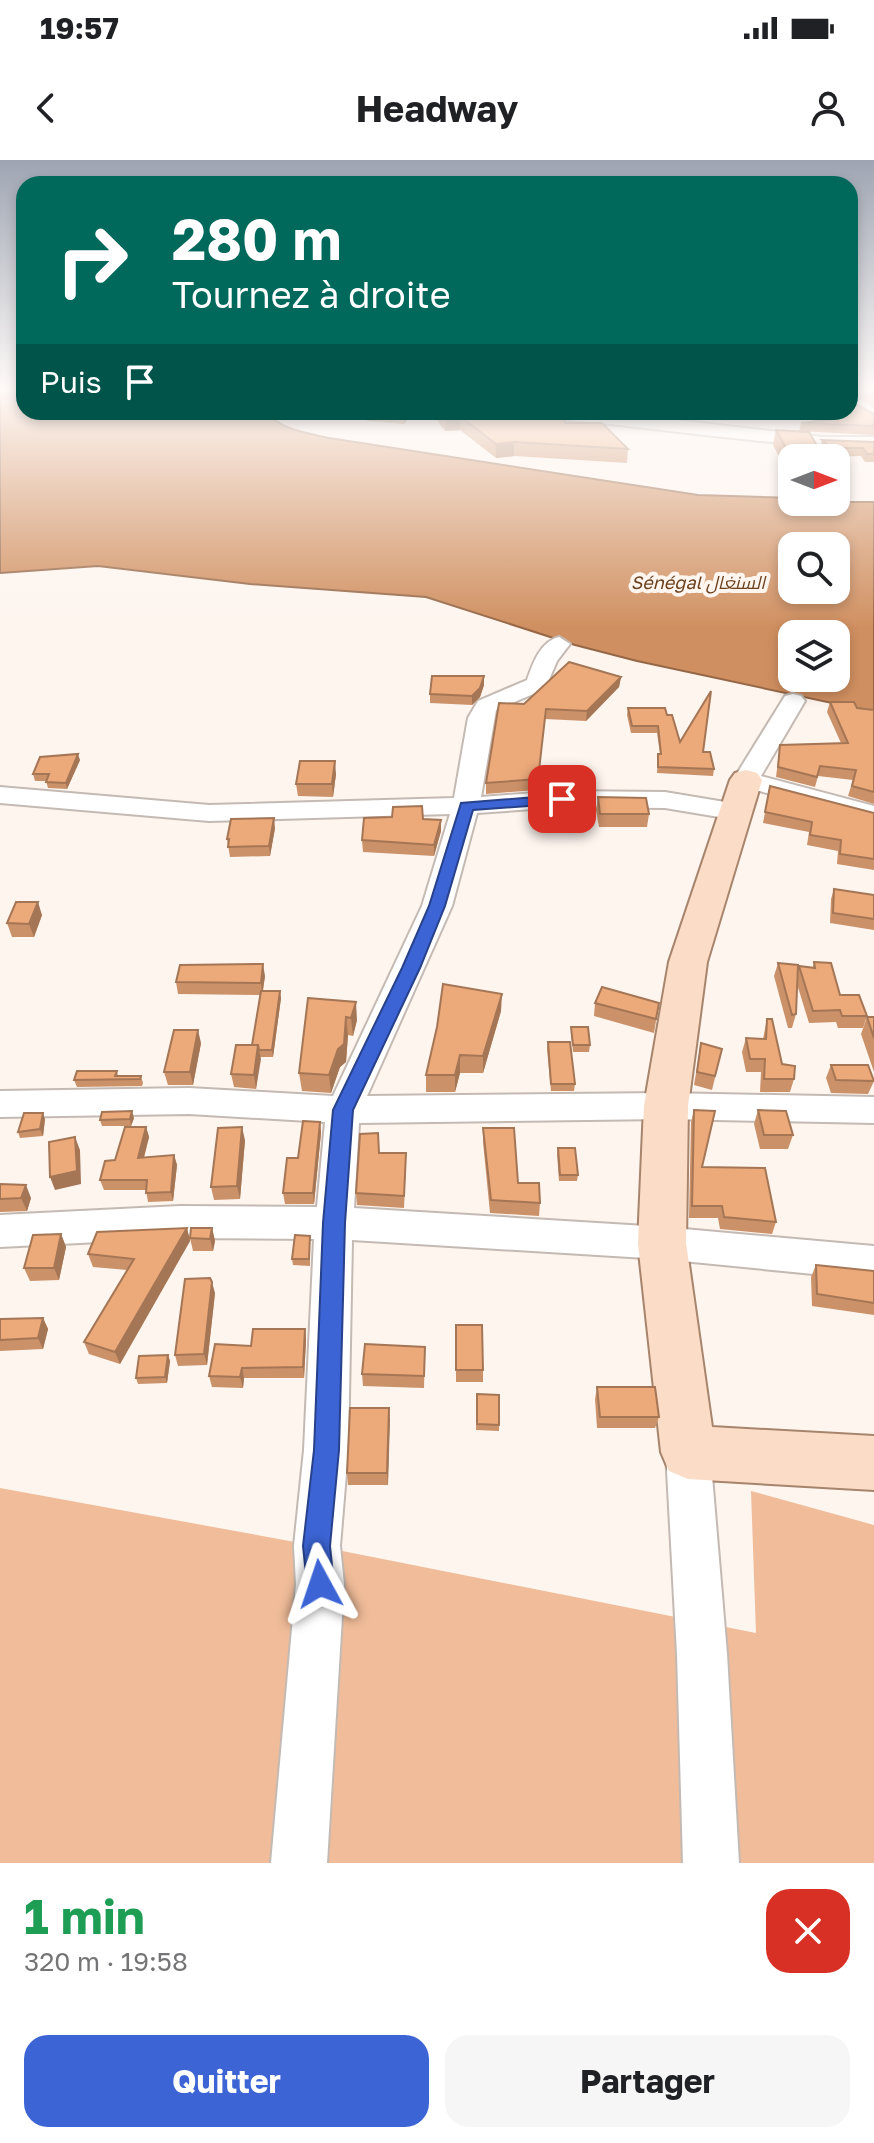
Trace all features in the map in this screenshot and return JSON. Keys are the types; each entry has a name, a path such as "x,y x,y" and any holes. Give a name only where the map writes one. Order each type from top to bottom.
{"main road":[{"path":"742,796 688,962 666,1106 662,1243 688,1452 874,1463"}],"street":[{"path":"299,1863 320,1584 317,1546 326,1450 334,1223 343,1110 437,906 466,806 480,718 486,706 537,684 546,659 559,644"},
{"path":"742,796 793,701"},
{"path":"0,795 209,813 466,806 562,799 665,800 742,796 874,814"},
{"path":"0,1104 189,1101 343,1110 666,1106 874,1110"},
{"path":"0,1231 180,1222 334,1223 662,1243 874,1263"},
{"path":"688,1452 702,1654 711,1863"}],"shaded area":[{"path":"0,1488 317,1546 756,1633 751,1491 874,1525 874,1863 0,1863"}],"water":[{"name":"Sénégal السنغال","path":"0,469 533,469 698,495 778,498 778,516 850,516 850,502 874,502 874,712 781,692 850,692 850,620 778,620 778,691 575,645 426,597 250,584 98,566 0,573"}],"building":[{"path":"569,662 621,677 587,711 546,709 538,779 486,783 499,703 524,704"},
{"path":"432,676 484,676 480,688 472,696 430,694"},
{"path":"711,691 703,752 710,752 714,769 658,767 658,754 661,754 658,726 632,726 628,708 665,708 667,715 672,715 680,742"},
{"path":"830,702 854,702 857,708 874,710 874,792 852,786 856,770 820,766 817,777 778,767 780,745 848,743"},
{"path":"78,754 66,783 46,782 49,774 33,774 40,757"},
{"path":"300,761 335,761 332,784 296,784"},
{"path":"770,786 874,813 874,859 840,854 841,840 810,835 812,822 765,812"},
{"path":"598,797 646,798 649,814 600,814"},
{"path":"422,806 423,819 441,820 434,845 362,840 364,818 392,817 393,807"},
{"path":"274,818 269,846 228,847 231,819"},
{"path":"834,889 874,895 874,919 833,913"},
{"path":"16,902 38,902 29,924 7,923"},
{"path":"814,962 831,963 840,995 859,995 867,1016 842,1016 840,1010 813,1011 799,966 815,968"},
{"path":"778,963 798,965 796,1014 792,1015"},
{"path":"263,964 261,983 176,982 180,965"},
{"path":"443,984 502,994 483,1056 460,1055 455,1075 426,1075 437,1027"},
{"path":"602,987 659,1003 656,1019 595,1003"},
{"path":"261,991 280,991 272,1050 259,1050 258,1045 252,1045"},
{"path":"308,998 356,1002 351,1018 346,1017 344,1044 338,1049 329,1075 299,1073"},
{"path":"867,1017 874,1017 874,1038"},
{"path":"767,1019 772,1019 782,1064 795,1066 794,1079 764,1079 765,1059 750,1059 746,1038 766,1039"},
{"path":"571,1027 588,1027 590,1045 573,1045"},
{"path":"174,1030 198,1030 190,1072 164,1072"},
{"path":"548,1042 570,1042 575,1084 551,1084"},
{"path":"701,1043 722,1049 715,1076 697,1072"},
{"path":"236,1045 258,1045 254,1075 231,1074"},
{"path":"831,1065 868,1065 874,1081 836,1080"},
{"path":"77,1071 117,1071 115,1076 141,1076 140,1079 74,1080"},
{"path":"694,1110 715,1111 702,1167 765,1168 776,1222 724,1217 722,1206 692,1206"},
{"path":"758,1110 786,1111 793,1135 764,1135"},
{"path":"132,1111 130,1119 100,1120 102,1112"},
{"path":"24,1113 43,1113 40,1129 18,1132"},
{"path":"303,1121 320,1122 313,1193 283,1193 287,1158 298,1158"},
{"path":"125,1127 146,1127 138,1158 174,1155 171,1192 146,1193 147,1180 100,1180 105,1161 115,1160"},
{"path":"242,1127 237,1186 211,1187 218,1128"},
{"path":"483,1128 514,1128 518,1183 539,1183 540,1203 491,1200"},
{"path":"378,1133 379,1153 406,1153 404,1196 356,1193 360,1134"},
{"path":"75,1137 77,1171 50,1177 49,1142"},
{"path":"558,1148 575,1148 578,1175 560,1175"},
{"path":"0,1184 26,1185 21,1198 0,1199"},
{"path":"187,1228 115,1352 84,1342 134,1259 88,1254 97,1232"},
{"path":"191,1228 212,1228 210,1239 190,1238"},
{"path":"61,1234 54,1268 24,1268 33,1235"},
{"path":"295,1235 310,1236 309,1259 292,1259"},
{"path":"816,1265 874,1271 874,1303 817,1294"},
{"path":"210,1278 204,1354 175,1355 185,1279"},
{"path":"43,1318 38,1338 0,1340 0,1319"},
{"path":"456,1325 482,1325 483,1370 456,1370"},
{"path":"253,1329 305,1329 303,1367 242,1368 240,1377 209,1376 215,1344 251,1346"},
{"path":"365,1344 425,1347 424,1376 362,1374"},
{"path":"168,1355 165,1377 136,1378 139,1356"},
{"path":"597,1387 655,1387 659,1417 600,1417"},
{"path":"477,1394 499,1395 499,1425 477,1424"},
{"path":"350,1408 389,1408 387,1473 347,1473"}],"route":[{"path":"320,1584 317,1546 326,1450 334,1223 343,1110 437,906 466,806 562,799"}]}
